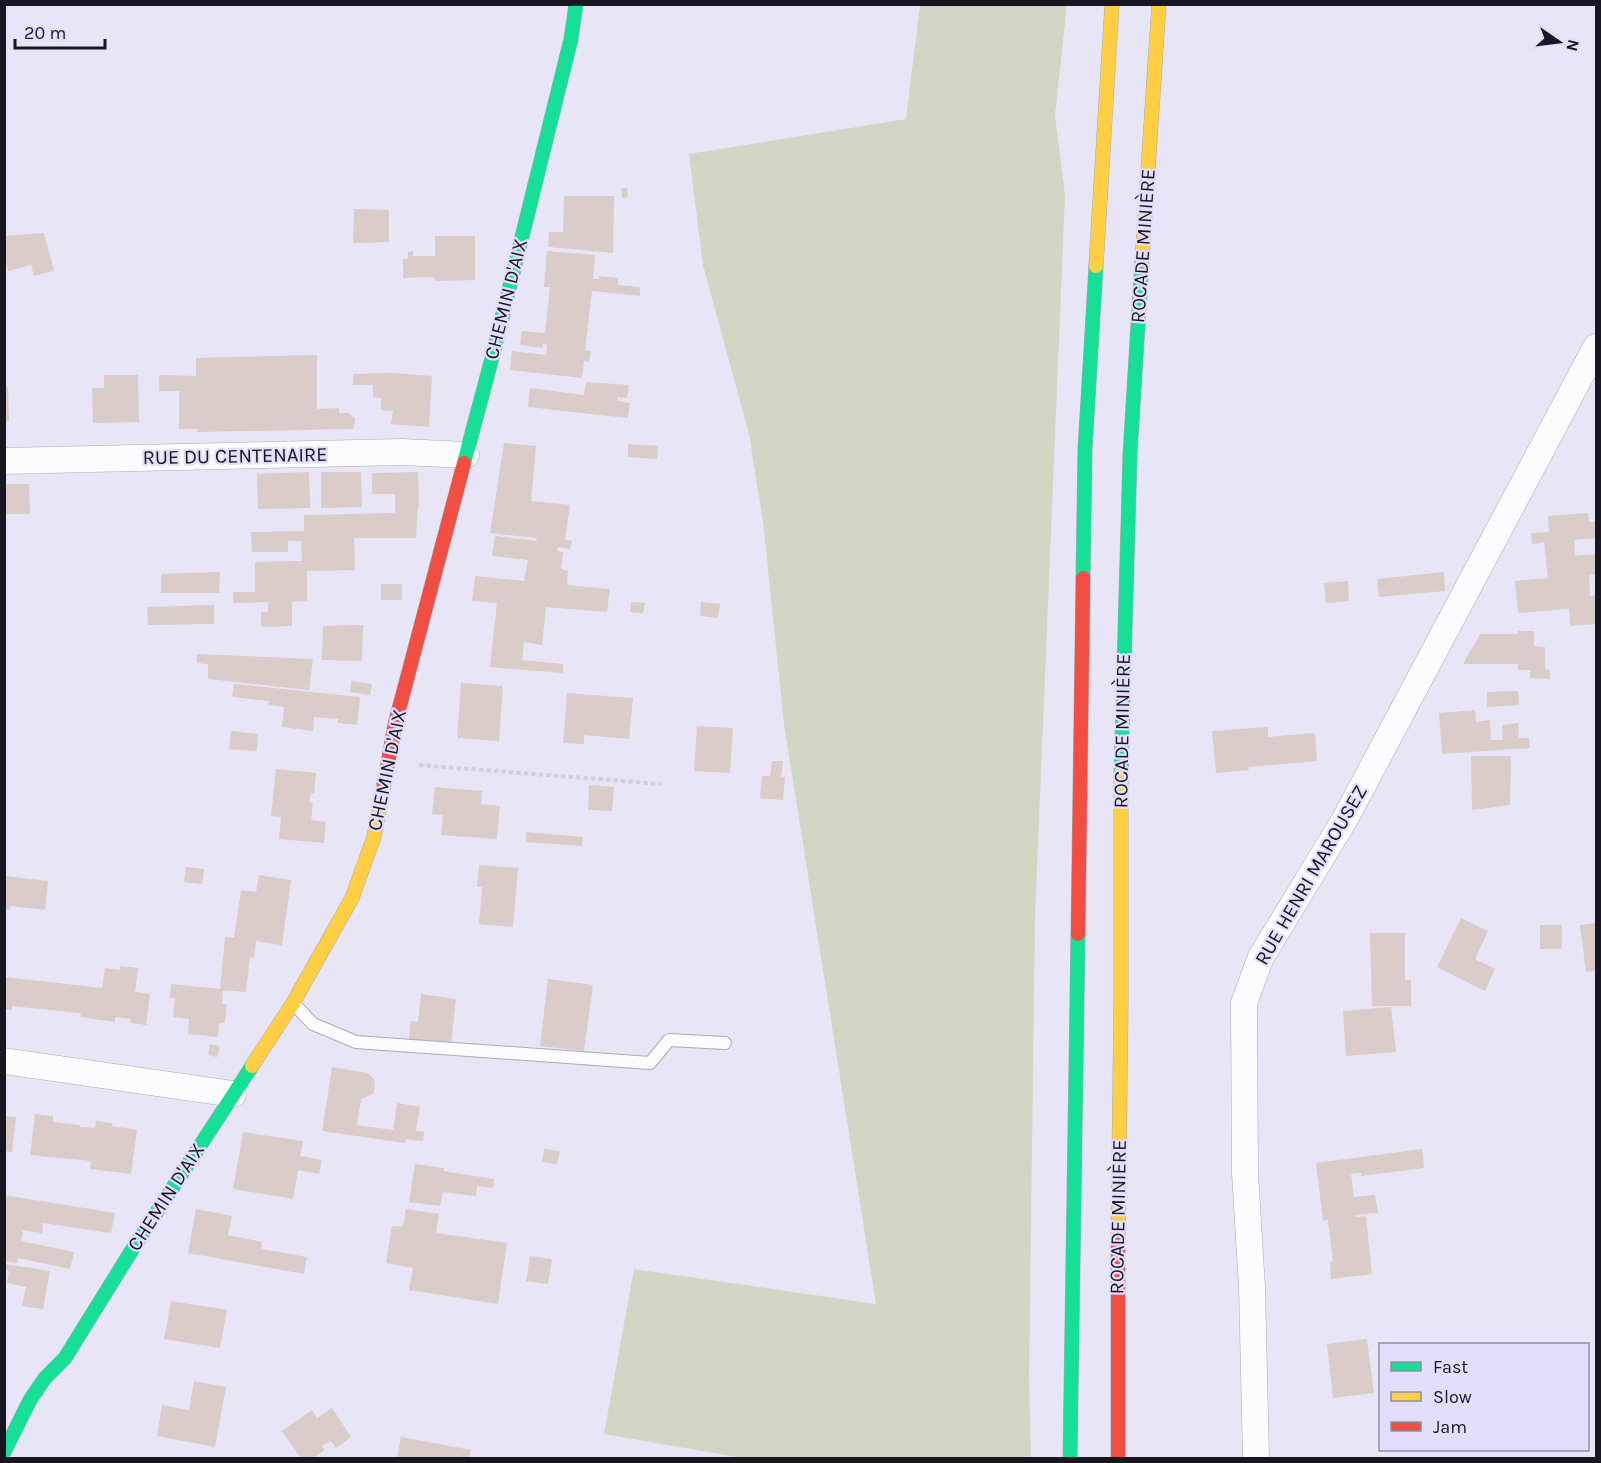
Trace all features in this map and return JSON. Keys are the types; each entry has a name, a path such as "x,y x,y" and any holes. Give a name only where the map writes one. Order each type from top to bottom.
{"main road":[{"name":"CHEMIN D'AIX","path":"4,1452 30,1400 45,1378 65,1358 293,1003 352,898 374,837 395,724 444,531 466,455 571,39 576,4"},
{"name":"ROCADE MINIÈRE","path":"1071,1458 1085,449 1112,4"},
{"name":"ROCADE MINIÈRE","path":"1118,1458 1121,726 1130,454 1159,4"}],"street":[{"name":"RUE HENRI MAROUSEZ","path":"1256,1458 1252,1287 1245,1173 1244,1003 1261,957 1345,819 1596,347"},
{"name":"RUE DU CENTENAIRE","path":"4,461 391,453 466,455"},
{"path":"4,1061 233,1094"}],"lane":[{"path":"293,1003 313,1024 356,1042 650,1063 669,1040 725,1043"}],"path":[{"path":"389,758 417,765 661,784"}],"green space":[{"path":"920,5 1067,5 1055,115 1065,195 1035,917 1029,1379 1031,1458 743,1458 604,1434 634,1269 876,1304 784,724 763,521 749,434 703,265 689,154 906,119"}],"building":[{"path":"621,188 627,188 628,197 622,198"},
{"path":"564,196 614,196 613,253 548,247 549,232 563,232"},
{"path":"354,209 389,210 389,242 353,243"},
{"path":"44,233 54,271 34,276 31,265 8,271 4,259 4,236"},
{"path":"435,236 475,236 475,280 435,281 435,277 403,278 403,259 408,259 408,252 413,251 413,256 435,256"},
{"path":"547,251 595,255 593,279 599,279 599,276 618,278 618,285 640,287 640,296 592,291 585,350 591,351 589,362 584,361 582,378 510,370 512,351 546,355 547,345 543,344 543,348 520,345 522,331 545,333 550,287 544,287"},
{"path":"317,355 317,409 339,408 339,413 348,413 355,418 354,429 197,432 197,429 179,429 179,391 159,391 159,375 196,376 196,358"},
{"path":"393,373 432,376 429,427 391,424 393,411 381,410 381,398 373,397 373,385 353,385 353,374"},
{"path":"104,375 138,375 139,422 93,423 92,388 104,388"},
{"path":"586,382 629,385 627,398 618,397 617,401 630,403 628,418 528,407 530,388 584,395"},
{"path":"4,387 8,387 9,421 4,421"},
{"path":"504,443 536,446 531,501 570,505 565,540 572,541 570,549 558,547 557,551 563,552 561,569 568,571 567,585 610,589 607,612 546,607 542,645 524,642 522,660 563,664 563,673 490,667 497,603 472,601 475,576 524,581 528,560 492,556 495,536 536,541 537,538 490,533"},
{"path":"628,444 658,446 657,459 628,457"},
{"path":"309,472 310,508 258,509 257,474"},
{"path":"321,472 361,472 362,507 321,508"},
{"path":"418,472 419,506 416,538 354,538 355,570 307,571 307,601 292,602 292,626 261,627 261,612 268,612 270,602 233,603 233,592 255,592 255,562 302,561 301,541 288,541 288,552 252,552 251,532 304,531 304,515 395,513 395,494 372,494 372,473"},
{"path":"4,484 29,484 30,514 4,514"},
{"path":"1588,513 1589,522 1596,522 1596,538 1574,540 1575,556 1596,554 1596,574 1589,575 1590,596 1596,595 1596,624 1570,626 1569,609 1518,613 1515,581 1548,578 1544,542 1532,544 1531,533 1549,532 1548,516"},
{"path":"220,572 219,593 161,593 161,574"},
{"path":"1444,572 1445,591 1379,597 1377,579"},
{"path":"1348,581 1349,601 1326,603 1324,583"},
{"path":"381,584 402,584 402,600 381,600"},
{"path":"631,602 645,603 643,613 630,612"},
{"path":"701,602 720,604 718,618 700,616"},
{"path":"214,605 214,624 148,625 147,607"},
{"path":"363,625 362,661 322,660 323,626"},
{"path":"1518,631 1534,631 1534,646 1545,647 1545,669 1550,670 1550,679 1530,678 1531,670 1518,670 1518,664 1463,664 1480,634 1518,634"},
{"path":"197,654 313,659 309,690 208,679 208,664 197,663"},
{"path":"351,681 372,684 370,695 350,692"},
{"path":"461,683 503,686 499,741 457,738"},
{"path":"234,684 360,697 357,725 338,723 338,719 314,717 313,731 282,727 284,707 268,705 269,701 232,697"},
{"path":"1518,691 1519,705 1487,707 1487,692"},
{"path":"567,693 633,698 629,739 584,735 584,744 563,743"},
{"path":"1475,710 1476,722 1490,720 1491,740 1503,740 1502,725 1518,723 1519,738 1529,738 1530,748 1442,754 1439,713"},
{"path":"697,726 733,728 730,773 694,771"},
{"path":"1268,727 1268,737 1315,733 1317,761 1248,767 1249,770 1216,773 1212,731"},
{"path":"231,731 258,734 257,751 229,749"},
{"path":"1471,756 1511,756 1510,805 1472,810"},
{"path":"772,761 783,761 781,777 785,777 783,800 760,798 762,776 770,776"},
{"path":"276,769 316,773 314,793 311,793 309,802 313,803 311,820 326,822 324,843 279,839 281,817 271,816"},
{"path":"589,785 614,787 612,811 588,810"},
{"path":"435,787 482,791 481,804 500,806 497,839 441,835 443,815 432,814"},
{"path":"526,832 583,837 582,846 526,842"},
{"path":"479,865 518,868 513,927 479,924 482,887 477,887"},
{"path":"186,867 204,869 202,884 184,882"},
{"path":"259,875 291,880 282,945 256,941 254,958 250,957 246,992 223,990 222,1004 227,1004 225,1023 219,1023 218,1037 188,1034 189,1019 173,1017 175,998 170,998 171,984 220,989 225,937 234,938 241,890 256,892"},
{"path":"4,876 48,881 45,910 11,906 10,910 4,909"},
{"path":"1461,918 1488,931 1475,959 1495,969 1485,991 1437,967"},
{"path":"1596,923 1596,971 1586,972 1580,925"},
{"path":"1540,925 1562,925 1562,949 1540,949"},
{"path":"1370,933 1405,933 1405,980 1411,980 1411,1006 1372,1006"},
{"path":"120,966 138,968 135,992 150,994 146,1025 130,1023 131,1019 115,1017 115,1022 80,1017 81,1013 12,1006 12,1010 4,1009 4,977 102,988 105,968 120,970"},
{"path":"548,979 593,985 584,1051 540,1046"},
{"path":"421,994 456,999 451,1044 409,1039 411,1021 418,1022"},
{"path":"1391,1007 1396,1052 1346,1056 1343,1011"},
{"path":"210,1044 220,1046 217,1057 208,1055"},
{"path":"332,1067 368,1073 374,1079 373,1094 361,1099 357,1125 393,1130 397,1103 420,1107 416,1131 424,1132 423,1141 406,1139 405,1143 322,1131"},
{"path":"35,1114 53,1116 53,1122 80,1125 80,1127 95,1128 96,1121 137,1130 131,1174 90,1169 91,1161 30,1155"},
{"path":"4,1116 16,1117 12,1152 4,1151"},
{"path":"243,1132 303,1141 300,1156 322,1160 319,1174 298,1170 293,1199 233,1189"},
{"path":"544,1149 560,1151 557,1164 542,1162"},
{"path":"1422,1149 1424,1168 1361,1176 1361,1173 1351,1174 1354,1197 1375,1195 1378,1213 1356,1215 1356,1217 1366,1216 1372,1274 1331,1279 1330,1262 1333,1261 1328,1220 1323,1221 1316,1163"},
{"path":"415,1164 494,1179 493,1188 477,1186 476,1196 443,1192 440,1206 409,1202"},
{"path":"4,1195 115,1213 111,1233 43,1223 42,1233 23,1230 21,1241 74,1252 70,1269 18,1258 17,1263 4,1261"},
{"path":"196,1209 232,1216 228,1235 262,1242 261,1249 307,1257 304,1274 188,1253"},
{"path":"406,1209 439,1214 436,1233 507,1243 498,1304 409,1290 413,1268 386,1263 392,1226 403,1227"},
{"path":"530,1256 552,1259 548,1284 526,1281"},
{"path":"4,1264 50,1271 43,1309 22,1306 26,1287 7,1283 9,1271 4,1270"},
{"path":"171,1301 227,1310 220,1348 164,1339"},
{"path":"1367,1339 1374,1393 1333,1398 1327,1344"},
{"path":"194,1381 226,1387 215,1447 157,1436 162,1405 189,1410"},
{"path":"332,1408 351,1437 336,1448 331,1441 322,1446 325,1450 313,1458 301,1458 282,1431 312,1410 317,1418"},
{"path":"401,1437 471,1450 469,1458 397,1458"}],"traffic: fast":[{"path":"464,463 571,39 576,4"},
{"path":"1121,773 1130,454 1142,260"},
{"path":"1083,578 1085,449 1096,266"},
{"path":"1070,1458 1078,934"},
{"path":"4,1452 30,1400 45,1378 65,1358 132,1250 252,1066"}],"traffic: slow":[{"path":"1096,266 1112,4"},
{"path":"1142,260 1159,4"},
{"path":"1118,1243 1121,773"},
{"path":"252,1066 293,1003 352,898 374,837 384,784"}],"traffic: jam":[{"path":"384,784 395,724 464,463"},
{"path":"1078,934 1083,578"},
{"path":"1118,1243 1118,1458"}]}
